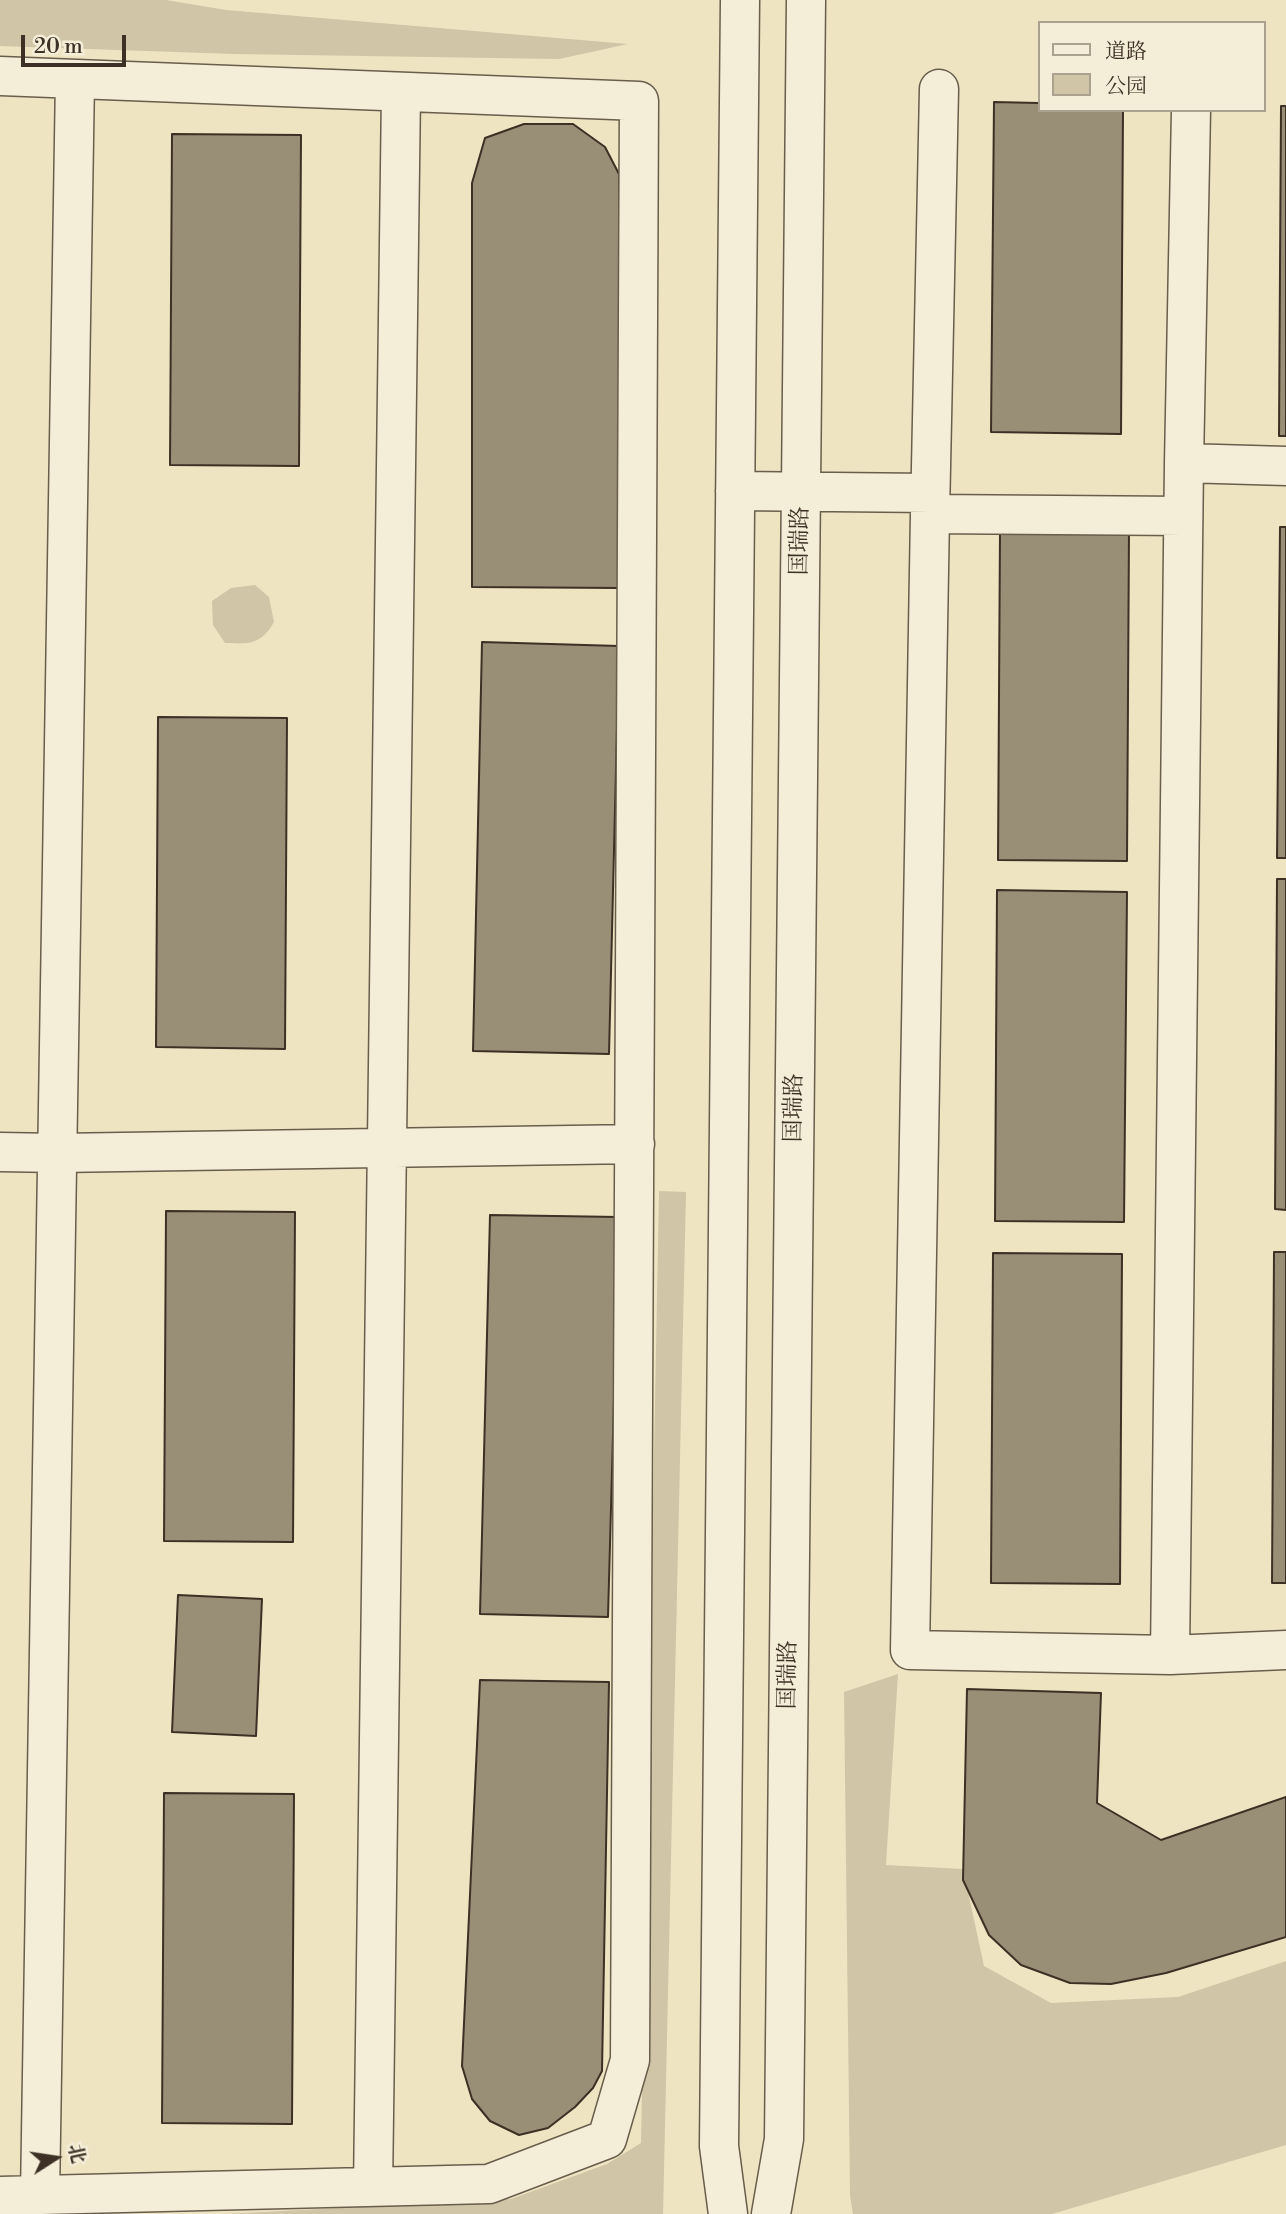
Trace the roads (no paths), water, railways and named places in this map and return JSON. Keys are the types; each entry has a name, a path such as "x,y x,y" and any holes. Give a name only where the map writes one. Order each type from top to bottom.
{"street":[{"path":"728,2214 719,2146 740,0"},
{"name":"国瑞路","path":"771,2214 784,2139 806,0"},
{"path":"0,76 639,101 630,2060 607,2139 489,2184 0,2196"},
{"path":"40,2195 75,79"},
{"path":"939,89 910,1650 1170,1655 1286,1650"},
{"path":"373,2187 401,92"},
{"path":"1170,1655 1183,516 1191,112"},
{"path":"1184,463 1286,466"},
{"path":"735,491 801,491 930,503 1183,516"},
{"path":"0,1152 635,1144"}]}
